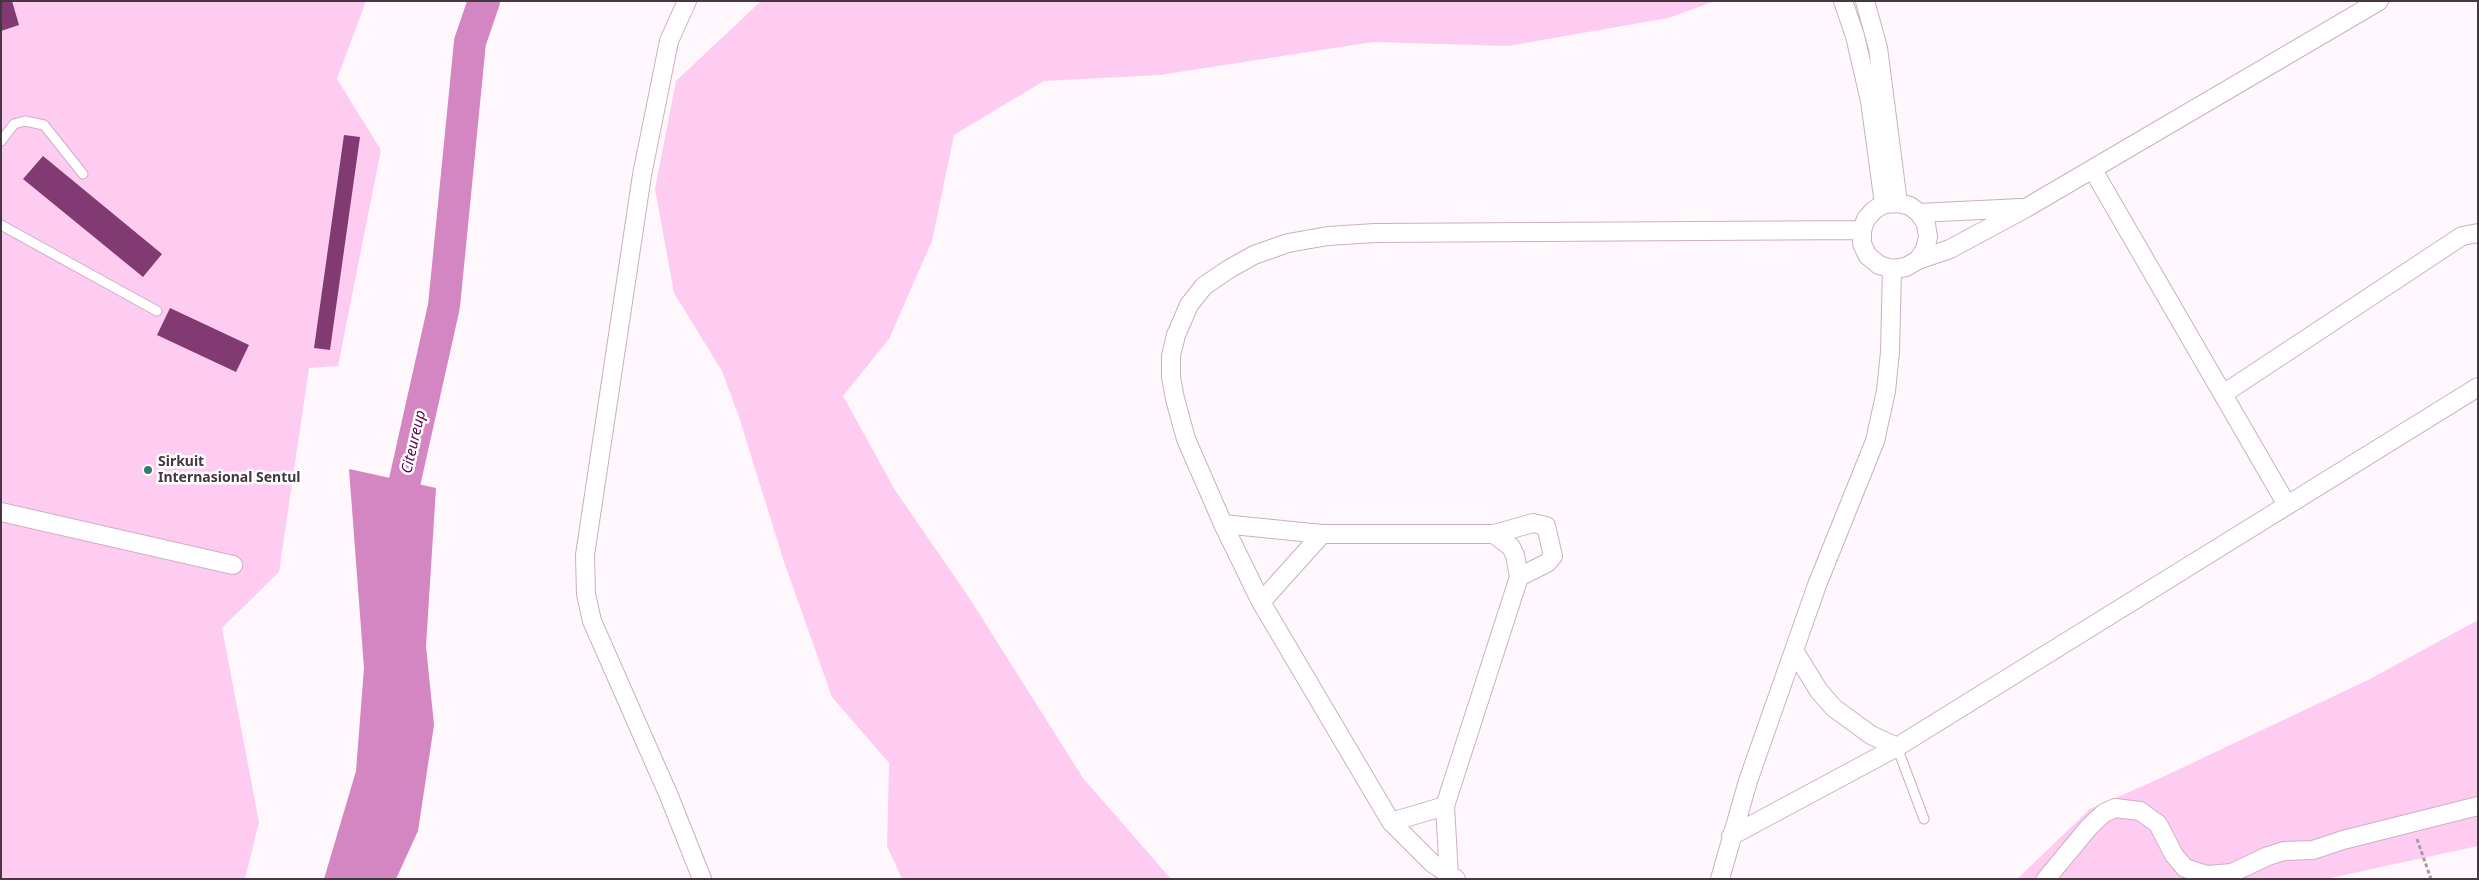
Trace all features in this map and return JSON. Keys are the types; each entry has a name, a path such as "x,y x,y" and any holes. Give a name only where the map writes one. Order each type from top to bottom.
{"street":[{"path":"686,1 669,41 642,175 585,555 586,594 592,622 669,796 702,879"},
{"path":"1844,1 1855,36 1891,204"},
{"path":"1865,1 1878,48 1891,204"},
{"path":"1918,260 1925,249 1928,237 1926,224 1919,213 1910,206 1891,204 1874,210 1866,219 1862,230 1862,244 1868,256 1879,265 1892,269 1906,267 1918,260 1950,249 2093,170 2379,1"},
{"path":"2093,170 2287,505"},
{"path":"1919,213 2026,208"},
{"path":"1452,877 1410,843 1391,822 1261,602 1223,524 1186,439 1175,399 1171,356 1176,335 1189,305 1204,286 1228,269 1254,255 1288,243 1328,236 1862,230"},
{"path":"2223,394 2462,236 2478,232"},
{"path":"1720,879 1731,836 1817,585 1874,441 1886,391 1890,352 1892,269"},
{"path":"1731,836 1897,747 2478,387"},
{"path":"1,512 233,565"},
{"path":"1223,524 1322,534 1494,534 1532,523 1546,526 1553,556 1547,563 1519,577"},
{"path":"1261,602 1322,534"},
{"path":"1452,877 1445,806 1519,577 1512,547 1494,534"},
{"path":"1795,652 1819,691 1834,708 1871,735 1897,747"},
{"path":"1391,822 1445,806"},
{"path":"2046,879 2090,826 2104,813 2115,808 2140,811 2158,824 2174,855 2184,868 2207,875 2232,873 2268,856 2284,851 2313,850 2343,840 2478,806"}],"lane":[{"path":"1,141 14,124 25,121 44,125 83,174"},
{"path":"1,224 157,311"},
{"path":"1897,747 1924,819"}],"path":[{"path":"2411,824 2431,879"}],"shaded area":[{"name":"Sirkuit Internasional Sentul","path":"1,1 366,1 337,79 381,150 338,366 309,368 279,572 222,628 259,822 245,879 1,879"},
{"path":"761,1 1715,1 1668,18 1508,46 1373,42 1160,75 1044,81 954,135 932,241 889,339 843,396 895,490 970,599 1083,778 1171,879 902,879 887,846 889,763 832,697 784,562 739,417 722,371 674,293 655,189 676,81"},
{"path":"349,469 436,488 426,646 434,725 418,831 396,879 324,879 356,771 364,668"},
{"path":"2478,620 2478,846 2326,879 2017,879 2090,809 2152,782 2368,680"}],"building":[{"path":"1,1 12,1 19,25 1,31"},
{"path":"344,135 360,137 330,350 314,348"},
{"path":"43,156 162,254 143,277 23,179"},
{"path":"170,308 249,345 236,372 157,335"}],"waterway":[{"name":"Citeureup","path":"395,525 444,306 470,42 484,1"}],"place":[{"name":"Sirkuit Internasional Sentul","path":"148,470"}]}
